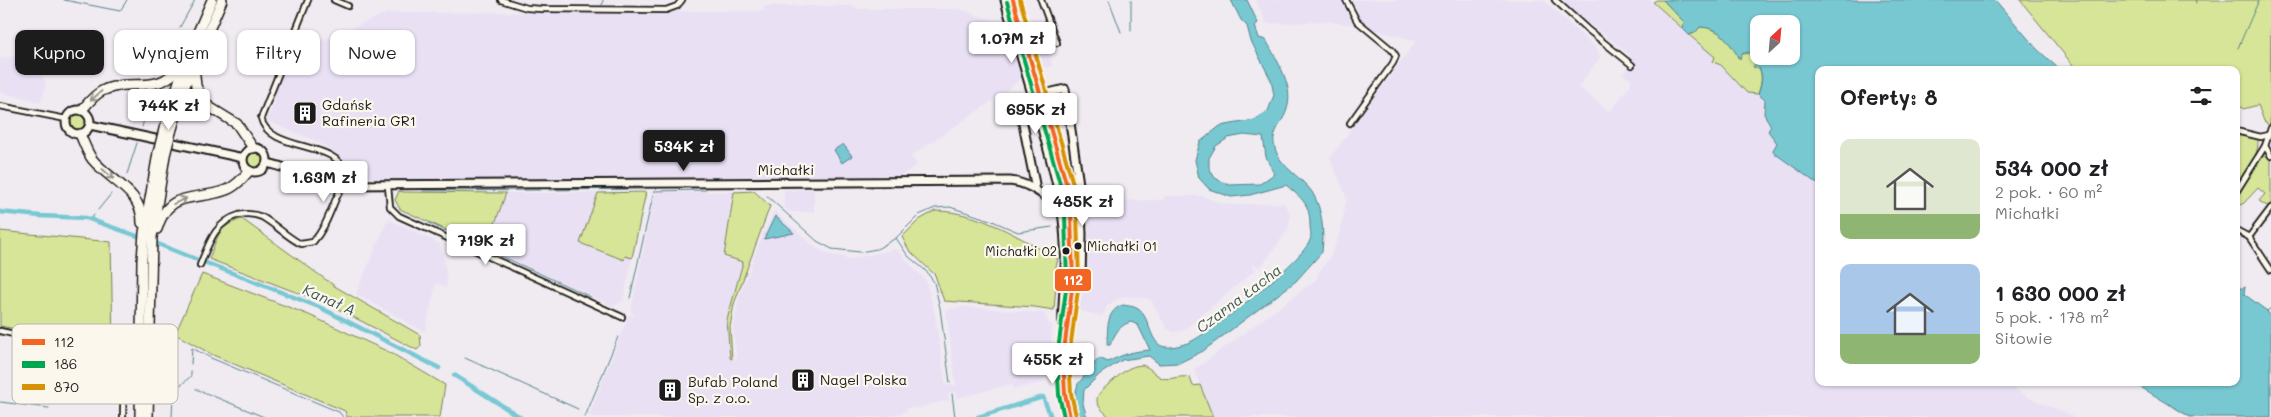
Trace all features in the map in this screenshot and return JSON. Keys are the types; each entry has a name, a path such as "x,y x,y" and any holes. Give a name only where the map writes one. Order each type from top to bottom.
{"highway":[{"path":"202,30 212,0"},
{"path":"203,30 222,0"},
{"path":"82,110 94,97 104,90 122,86 160,83 173,75"},
{"path":"144,324 148,235 161,154 186,75"},
{"path":"193,75 203,100 211,108 237,124 253,148"},
{"path":"80,134 91,158 138,203 148,235"},
{"path":"148,235 156,233 162,215 175,202 226,190 236,184 250,171"},
{"path":"146,262 147,324"},
{"path":"140,417 141,404"},
{"path":"148,404 148,417"}],"street":[{"path":"200,265 212,234 231,217 244,214 254,214 263,218 302,244 313,242 324,227 342,185 344,173 340,163 272,134 263,125 261,118 308,0"},
{"path":"334,0 348,6"},
{"path":"502,0 527,8 541,10 666,10 677,6 682,0"},
{"path":"1005,0 1041,110 1058,153 1068,199 1072,230 1073,282 1063,349"},
{"path":"1013,0 1041,110 1062,208 1065,251 1062,313 1064,384 1070,417"},
{"path":"1041,0 1057,43"},
{"path":"1346,0 1357,21 1392,50 1396,56 1393,64 1350,123"},
{"path":"1555,0 1587,30 1632,65"},
{"path":"1033,188 1035,184 1022,119 1023,110 1032,97 1065,89 1080,198 1082,234 1081,279 1073,282"},
{"path":"0,106 66,119"},
{"path":"82,110 89,116 90,125 88,130 80,134 70,132 66,125 66,119 71,112 82,110"},
{"path":"90,125 243,158"},
{"path":"2240,186 2265,146 2267,135 2271,128"},
{"path":"2240,133 2261,136 2267,135"},
{"path":"2265,146 2271,156"},
{"path":"253,148 264,152 267,163 262,170 256,172 250,171 245,167 243,158 248,150 253,148"},
{"name":"Michałki","path":"267,163 288,168 326,182 342,185 1010,181 1019,182 1033,188 1062,208"},
{"path":"388,186 390,207 399,216 622,317"},
{"path":"1048,199 1059,192"},
{"path":"1068,199 1080,198"},
{"path":"2249,237 2271,208"},
{"path":"2240,232 2249,237 2271,270"},
{"path":"123,404 123,417"}],"shaded area":[{"path":"1256,0 1341,0 1353,25 1327,21 1267,24"},
{"path":"1352,0 1543,0 1597,49 1600,57 1578,87 1610,112 1631,84 1631,79 1623,74 1634,62 1628,58 1630,55 1593,26 1584,22 1561,0 1650,0 1715,57 1713,62 1721,65 1747,93 1758,94 1765,100 1766,121 1771,126 1768,131 1777,143 1773,150 1815,182 1815,386 2011,386 2029,398 2075,417 1213,417 1194,370 1315,281 1331,256 1340,233 1347,198 1330,158 1416,41 1372,29 1360,19"},
{"path":"764,6 854,6 856,9 959,9 1002,24 1020,35 1045,34 1052,66 1031,70 1002,94 911,156 917,165 900,176 878,175 878,178 781,179 780,177 774,177 773,179 408,182 404,178 401,181 373,179 317,141 267,121 275,101 273,98 278,87 276,85 280,75 320,75 320,40 330,37 330,75 415,75 415,30 347,30 387,13 764,11"},
{"path":"15,56 15,75 42,75 46,84 41,102 0,92 0,59"},
{"path":"814,189 814,212 791,212 784,207 784,190"},
{"path":"655,192 734,192 724,255 743,262 727,320 732,359 737,358 733,328 740,295 762,236 774,211 816,248 831,255 845,257 846,260 896,249 926,281 935,315 945,382 948,385 956,385 946,310 966,307 1044,313 1049,324 1052,325 1050,366 1045,367 1044,382 1013,389 1012,384 957,398 956,392 948,393 949,400 914,409 913,407 907,408 907,411 884,417 593,417 589,415 629,315 644,319 634,316 631,311"},
{"path":"506,193 598,193 580,243 624,260 625,256 632,258 623,301 613,306 486,248"},
{"path":"1164,196 1202,196 1219,203 1233,205 1284,203 1290,214 1289,228 1264,263 1259,267 1254,264 1255,270 1184,330 1174,332 1167,329 1151,300 1141,297 1126,296 1116,300 1106,307 1103,316 1076,310 1078,284 1084,284 1086,245 1089,245 1088,201 1163,200"},
{"path":"388,219 440,244 445,264 447,287 436,283 425,332 356,294"}],"green space":[{"path":"1663,0 1684,22 1682,28 1653,2"},
{"path":"2020,0 2271,0 2270,127 2264,121 2258,105 2243,109 2240,106 2240,66 2074,66"},
{"path":"1700,27 1712,29 1724,36 1736,52 1738,58 1745,54 1750,54 1750,65 1758,65 1761,73 1761,85 1758,94 1747,93 1721,65 1713,62 1715,57 1689,35 1693,34"},
{"path":"75,114 81,114 86,119 84,128 75,130 70,125 70,119"},
{"path":"2240,136 2258,139 2254,159 2240,182"},
{"path":"255,152 261,155 264,161 261,167 255,170 249,167 246,161 249,155"},
{"path":"2262,156 2267,156 2271,161 2271,205 2269,207 2259,201 2265,194 2258,188 2242,205 2240,204 2240,190"},
{"path":"399,191 506,193 486,248 400,209 395,200"},
{"path":"754,191 770,206 734,304 730,327 732,359 730,358 727,320 743,262 724,256 734,192"},
{"path":"646,192 632,258 625,256 624,260 580,243 598,193"},
{"path":"935,211 967,216 999,227 1058,259 1055,270 1057,271 1054,310 944,301 935,275 909,250 902,237 919,220"},
{"path":"242,219 336,287 420,335 421,346 417,350 332,306 209,259 223,229"},
{"path":"0,231 111,242 113,324 12,324 12,328 0,326"},
{"path":"202,274 309,315 391,353 445,385 440,417 347,417 345,411 213,355 178,336 178,327"},
{"path":"1142,365 1148,367 1162,378 1186,377 1190,378 1193,386 1200,385 1213,417 1110,417 1097,402 1099,393 1126,370"}],"water":[{"path":"1231,0 1247,0 1258,23 1255,26 1259,38 1266,40 1284,75 1289,94 1288,103 1286,112 1276,132 1274,144 1280,159 1307,186 1316,199 1322,221 1322,252 1296,281 1203,351 1179,363 1159,364 1149,356 1122,360 1100,374 1084,390 1083,404 1087,417 1079,417 1074,398 1078,384 1099,358 1108,362 1129,353 1150,350 1138,325 1131,322 1120,328 1110,345 1107,345 1110,316 1117,308 1123,305 1138,309 1145,318 1156,342 1160,345 1171,347 1187,343 1203,335 1257,294 1292,262 1310,240 1310,217 1306,206 1286,185 1250,195 1231,197 1209,189 1199,178 1195,160 1200,142 1220,126 1255,120 1268,111 1274,95 1271,80 1251,41 1247,26 1241,20","holes":["1244,135 1263,137 1266,157 1274,174 1260,184 1229,185 1215,178 1209,168 1209,158 1216,146 1228,138"]},
{"path":"1663,0 1995,0 2037,49 2056,66 1815,66 1815,182 1775,155 1773,150 1777,143 1768,131 1771,126 1764,114 1765,100 1758,94 1762,77 1759,68 1753,67 1755,65 1800,65 1800,15 1750,15 1750,53 1742,54 1740,59 1720,33 1700,27 1695,33 1689,35 1682,28 1684,22"},
{"path":"843,144 852,156 842,163 834,150"},
{"path":"775,216 794,233 764,239"},
{"path":"2245,286 2244,294 2267,311 2271,317 2271,417 2190,417 2139,386 2240,386 2240,288 2241,289"}],"waterway":[{"path":"64,0 120,11 127,0"},
{"path":"180,27 195,0"},
{"path":"602,5 603,0"},
{"path":"1109,0 1121,32"},
{"path":"1131,0 1131,31"},
{"path":"2238,48 2259,0"},
{"path":"142,127 150,98"},
{"path":"127,174 137,143"},
{"path":"549,190 645,189"},
{"path":"423,191 540,190"},
{"path":"630,298 654,191 706,190"},
{"path":"98,210 111,194"},
{"path":"767,196 817,241 832,249 860,252 877,249 896,238"},
{"path":"950,383 940,308 934,282 925,270 908,256 896,238 919,215 935,208 950,207 990,220 1018,232 1052,227"},
{"name":"Kanał A","path":"0,212 86,218 143,238"},
{"name":"Kanał A","path":"91,219 94,215"},
{"path":"429,223 591,297"},
{"name":"Kanał A","path":"153,242 198,260"},
{"name":"Kanał A","path":"204,262 319,307 439,368"},
{"path":"2267,311 2271,308"},
{"path":"0,327 12,330"},
{"path":"585,417 618,337"},
{"path":"191,364 192,348 211,358 339,412 343,417"},
{"path":"465,358 578,409"},
{"path":"181,385 191,376 191,371"},
{"name":"Kanał A","path":"454,375 520,417"},
{"path":"196,389 264,417"},
{"path":"952,394 955,417"},
{"name":"Kanał A","path":"978,417 1043,397 1051,417"},
{"path":"0,402 12,403"},
{"path":"16,404 49,408"},
{"path":"172,417 173,404"}],"transit line":[{"name":"112","path":"1013,0 1067,186 1071,214 1073,282 1063,358 1065,394 1070,417"},
{"name":"870","path":"1020,0 1073,184 1077,214 1079,282 1069,358 1071,393 1076,416"},
{"name":"186","path":"1007,2 1061,187 1065,215 1067,282 1057,358 1059,395 1064,417"}],"place":[{"name":"Gdańsk Rafineria GR1","path":"305,113"},
{"name":"Michałki 01","path":"1078,246"},
{"name":"Michałki 02","path":"1066,251"},
{"name":"Nagel Polska","path":"803,380"},
{"name":"Bufab Poland Sp. z o.o.","path":"670,390"}],"water label":[{"name":"Czarna Łacha","path":"1239,299"}]}
